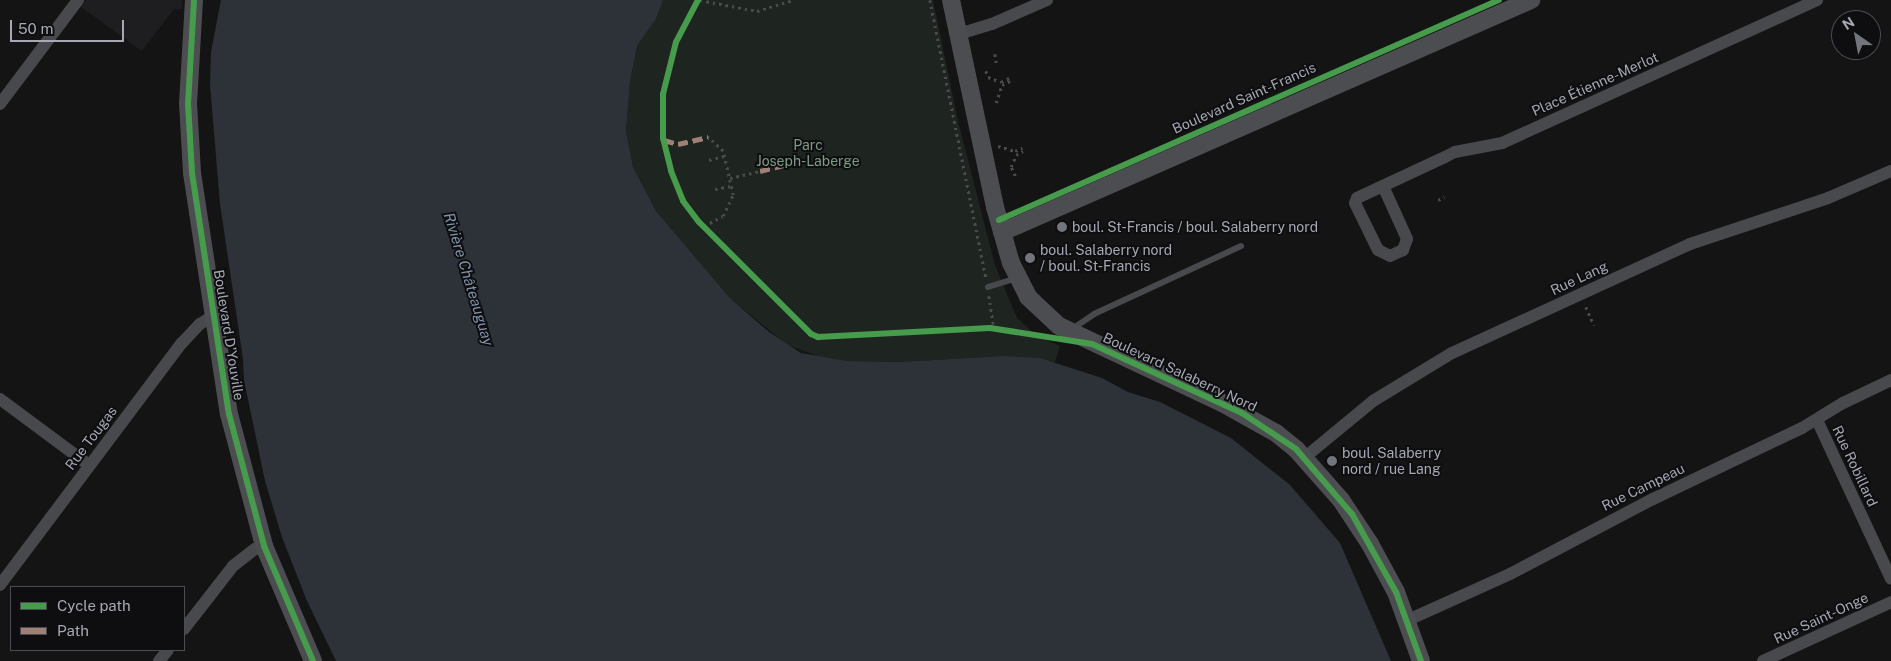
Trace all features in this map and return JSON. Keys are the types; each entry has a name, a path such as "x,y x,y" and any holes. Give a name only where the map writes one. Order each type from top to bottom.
{"street":[{"path":"0,104 78,0"},
{"name":"Boulevard D'Youville","path":"194,0 189,64 190,144 196,207 234,440 264,546 313,661"},
{"name":"Boulevard Salaberry Nord","path":"951,0 1002,232 1017,278 1043,314 1070,332 1242,413 1276,433 1304,458 1361,528 1389,578 1408,620 1421,661"},
{"path":"959,34 992,24 1047,0"},
{"name":"Boulevard Saint-Francis","path":"1002,232 1531,0"},
{"name":"Place Étienne-Merlot","path":"1383,186 1407,239 1403,250 1390,256 1380,252 1355,201 1383,186 1455,152 1502,143 1817,0"},
{"name":"Rue Lang","path":"1304,458 1353,416 1424,368 1580,294 1706,238 1820,201 1891,171"},
{"name":"Rue Tougas","path":"0,585 182,343 200,324 213,316"},
{"name":"Rue Campeau","path":"1408,620 1510,574 1653,499 1817,420 1843,403 1891,380"},
{"path":"0,399 89,465"},
{"name":"Rue Robillard","path":"1817,420 1891,579"},
{"path":"185,628 233,566 255,549 264,546"},
{"name":"Rue Saint-Onge","path":"1763,661 1891,602"}],"lane":[{"path":"1070,332 1094,314 1241,246"},
{"path":"988,287 1017,278"}],"path":[{"path":"694,7 699,0 757,11 793,0"},
{"path":"930,0 979,236"},
{"path":"995,54 997,66"},
{"path":"986,71 988,77 1001,82 1010,80 1002,85 996,103"},
{"path":"708,137 720,146 725,156 732,186 732,204 728,211 701,224 709,232"},
{"path":"998,146 1014,151 1023,149 1016,155 1011,167 1015,176"},
{"path":"709,160 725,156"},
{"path":"730,178 760,171"},
{"path":"715,189 732,186"},
{"path":"1438,200 1444,197"},
{"path":"1580,294 1594,325"},
{"path":"981,329 996,327"}],"shaded area":[{"path":"86,0 182,0 182,9 174,9 142,51 81,7"}],"green space":[{"name":"Parc Joseph-Laberge","path":"663,0 933,0 958,121 995,265 1017,318 1037,336 1060,346 1055,362 1002,356 900,362 847,361 817,356 786,344 730,298 656,211 633,167 626,131 630,82 637,46 656,19"}],"water":[{"name":"Rivière Châteauguay","path":"221,0 663,0 656,19 637,46 630,82 626,131 633,167 656,211 730,298 769,332 801,353 847,361 900,362 1002,356 1040,358 1102,378 1128,392 1160,402 1231,438 1290,485 1340,543 1391,661 336,661 307,601 282,537 265,481 244,380 243,359 220,204 210,85 211,52"}],"marked path":[{"path":"664,140 678,144 708,137"},
{"path":"760,171 791,163"}],"cycle path":[{"path":"194,0 188,103 192,173 229,414 264,546 313,661"},
{"path":"698,0 676,42 663,94 663,138 671,171 683,201 699,222 811,334 818,337 990,328 1092,344 1242,413 1296,449 1352,514 1396,592 1421,661"},
{"path":"999,220 1499,0"}],"place":[{"name":"boul. St-Francis / boul. Salaberry nord","path":"1062,227"},
{"name":"boul. Salaberry nord / boul. St-Francis","path":"1030,258"},
{"name":"boul. Salaberry nord / rue Lang","path":"1332,461"}]}
